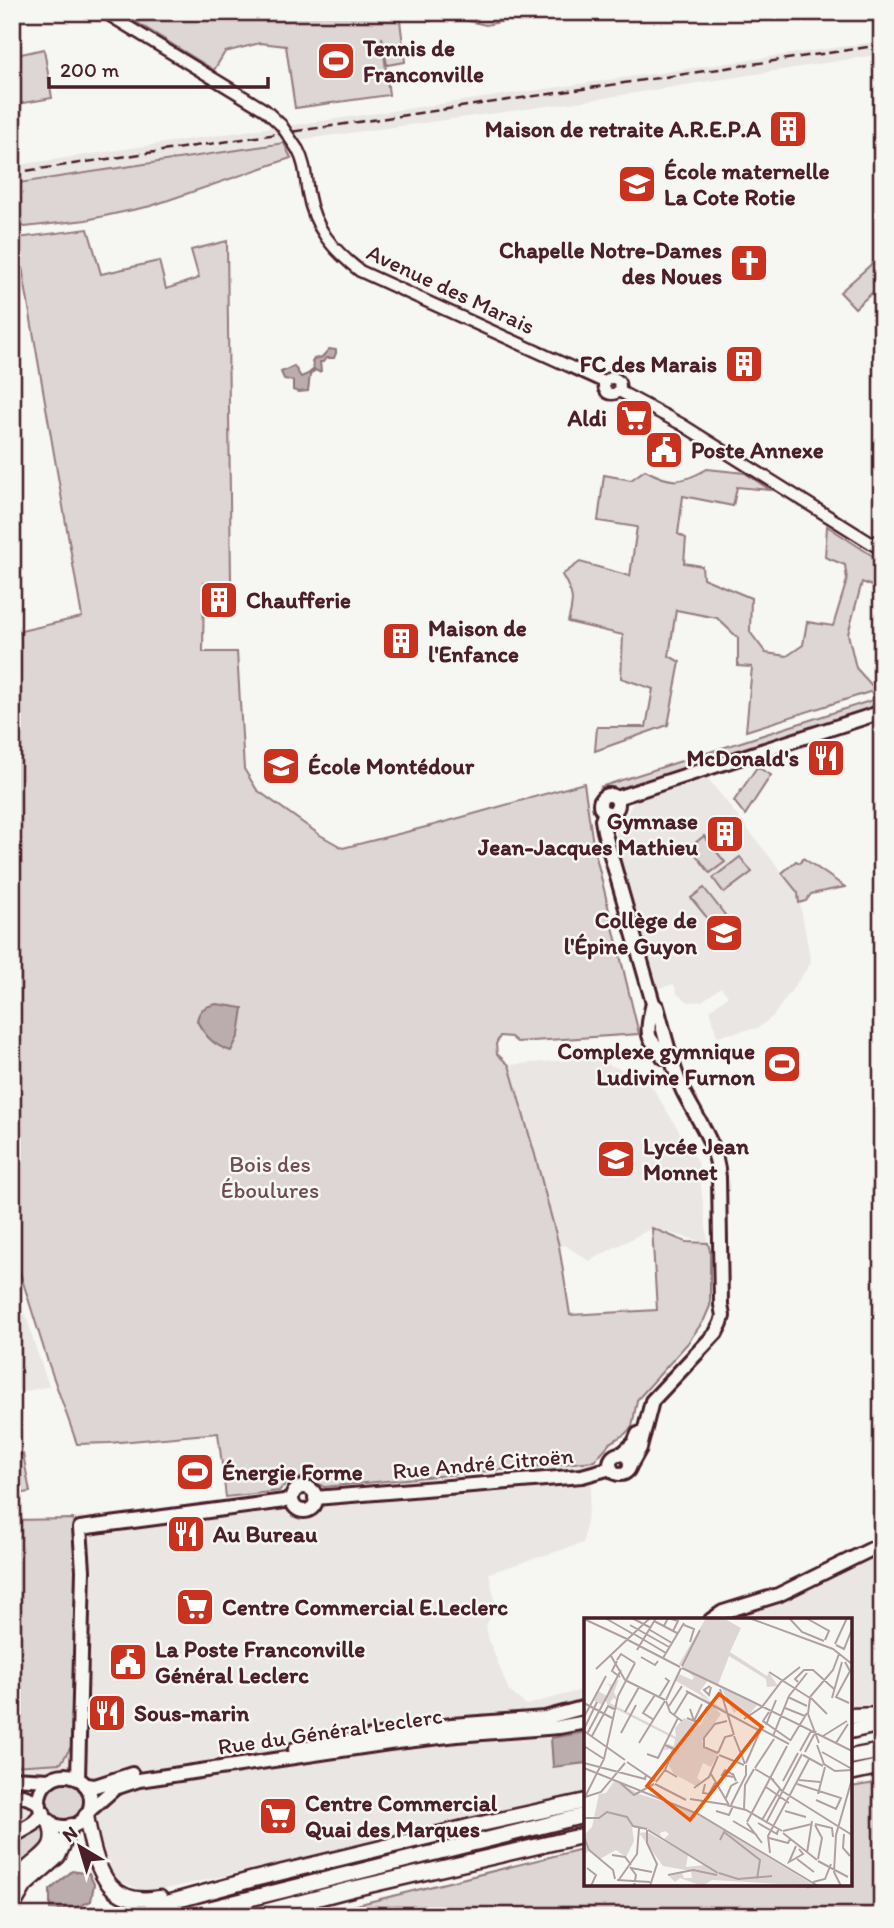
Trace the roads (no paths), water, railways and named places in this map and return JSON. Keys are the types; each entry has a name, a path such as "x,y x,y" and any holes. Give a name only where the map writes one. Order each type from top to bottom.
{"highway":[{"path":"852,1716 882,1714"},
{"path":"852,1731 882,1724"},
{"path":"852,1757 882,1751"},
{"path":"852,1773 882,1766"},
{"path":"472,1826 584,1792"},
{"path":"120,1916 254,1879 584,1801"},
{"path":"12,1836 33,1824 44,1813 53,1835 51,1848 22,1874 12,1888"},
{"path":"88,1813 96,1860 102,1874 112,1889 125,1897 153,1899 254,1879"},
{"path":"180,1916 584,1815"},
{"path":"12,1907 24,1885 58,1856 71,1826"},
{"path":"248,1916 343,1891 584,1835"}],"main road":[{"name":"Rue André Citroën","path":"79,1741 83,1570 80,1528 292,1500 296,1491 304,1488 310,1490 315,1498 582,1476 611,1468 621,1474 629,1469 626,1459 640,1448 645,1411 721,1323 723,1316 718,1163 711,1140 693,1111 658,1033 657,1007 653,1003 604,831 602,820 605,812 600,806 601,799 606,795 616,798 882,712"},
{"path":"714,1618 723,1612 778,1595 882,1544"},
{"path":"728,1618 752,1603"},
{"name":"Rue du Général Leclerc","path":"82,1782 98,1785 135,1773 452,1725 545,1718 584,1708"},
{"name":"Rue du Général Leclerc","path":"88,1813 97,1801 116,1788 139,1780 401,1742 584,1722"},
{"path":"44,1813 42,1791 74,1758 79,1741"},
{"path":"12,1792 29,1797 58,1826 71,1826 82,1821 88,1813 91,1797 82,1782 79,1741"},
{"path":"12,1778 69,1776 82,1782"}],"street":[{"name":"Avenue des Marais","path":"104,12 265,110 281,125 305,166 311,208 317,224 333,248 359,271 604,382 611,378 616,379 620,385 619,391 681,424 882,550"}],"railway":[{"path":"12,173 882,45"}],"place":[{"name":"Tennis de Franconville","path":"336,61"},
{"name":"Maison de retraite A.R.E.P.A","path":"788,129"},
{"name":"École maternelle La Cote Rotie","path":"637,184"},
{"name":"Chapelle Notre-Dames des Noues","path":"749,263"},
{"name":"FC des Marais","path":"744,364"},
{"name":"Aldi","path":"634,418"},
{"name":"Poste Annexe","path":"664,450"},
{"name":"Chaufferie","path":"219,600"},
{"name":"Maison de l'Enfance","path":"401,641"},
{"name":"McDonald's","path":"826,758"},
{"name":"École Montédour","path":"281,766"},
{"name":"Gymnase Jean-Jacques Mathieu","path":"725,834"},
{"name":"Collège de l'Épine Guyon","path":"724,933"},
{"name":"Complexe gymnique Ludivine Furnon","path":"782,1064"},
{"name":"Lycée Jean Monnet","path":"616,1159"},
{"name":"Énergie Forme","path":"195,1472"},
{"name":"Au Bureau","path":"186,1534"},
{"name":"Centre Commercial E.Leclerc","path":"195,1607"},
{"name":"La Poste Franconville Général Leclerc","path":"128,1662"},
{"name":"Sous-marin","path":"107,1713"},
{"name":"Centre Commercial Quai des Marques","path":"278,1816"}],"park label":[{"name":"Bois des Éboulures","path":"270,1177"}]}
